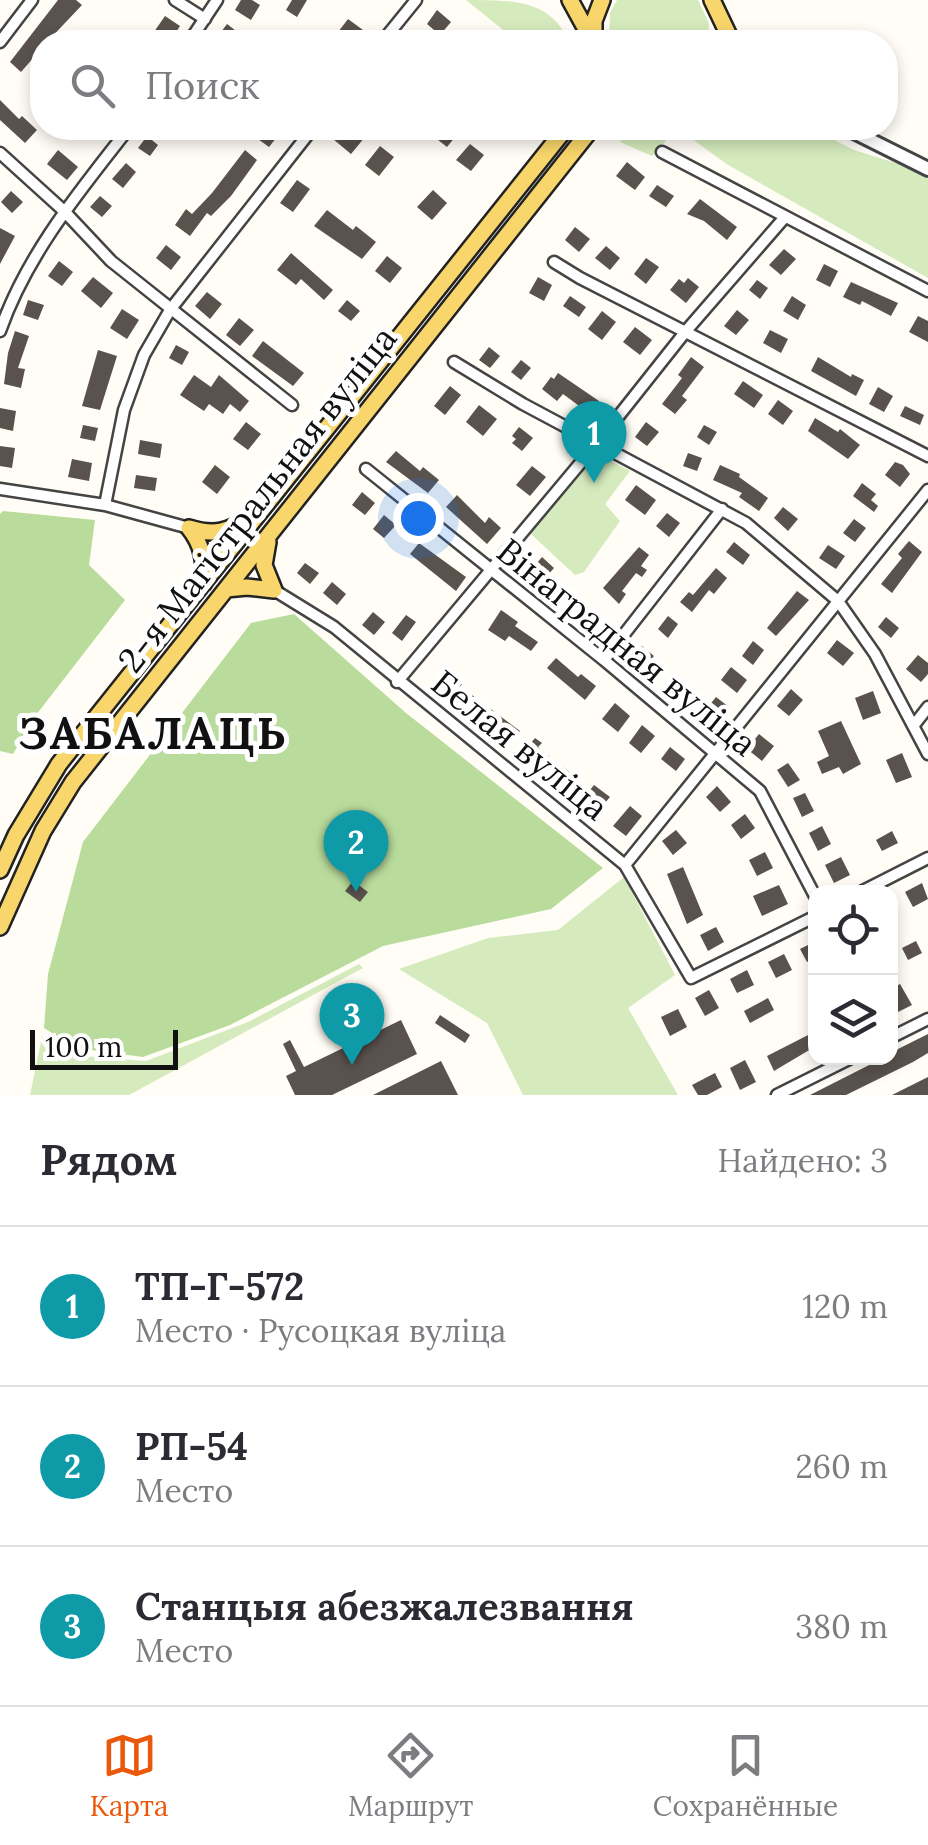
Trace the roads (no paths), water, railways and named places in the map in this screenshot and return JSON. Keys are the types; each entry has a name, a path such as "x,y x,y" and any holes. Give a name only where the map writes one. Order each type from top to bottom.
{"main road":[{"path":"570,0 587,30"},
{"path":"594,30 602,0"},
{"path":"715,3 718,30"},
{"path":"715,3 727,30"},
{"name":"2-я Магістральная вуліца","path":"0,870 16,835 59,764 556,140"},
{"name":"2-я Магістральная вуліца","path":"0,926 43,830 72,782 582,140"},
{"path":"189,528 220,533 260,511"},
{"path":"189,528 202,552 204,583"},
{"path":"269,536 264,565 274,590"},
{"path":"226,589 274,590"}],"street":[{"path":"0,42 32,0"},
{"path":"176,0 206,19"},
{"path":"198,30 217,0"},
{"path":"392,30 416,0"},
{"path":"0,331 30,264 64,211 119,140"},
{"path":"105,505 124,410 144,356 170,310 305,140"},
{"path":"870,140 928,169"},
{"path":"0,152 111,261 292,406"},
{"path":"662,152 928,291"},
{"path":"398,682 686,331 786,218"},
{"path":"554,262 928,456"},
{"path":"454,362 746,523 838,601 876,654 928,754"},
{"name":"Вінаградная вуліца","path":"366,470 604,660 760,791 809,885"},
{"path":"0,489 105,505 189,528"},
{"path":"626,866 928,490"},
{"path":"604,660 722,510"},
{"name":"Белая вуліца","path":"274,590 334,628 626,866 691,978 808,920"},
{"path":"914,726 928,707"},
{"path":"875,885 928,858"},
{"path":"898,1034 928,1019"},
{"path":"776,1095 837,1065"}],"place":[{"name":"ТП-Г-572","path":"594,483"},
{"name":"РП-54","path":"356,892"},
{"name":"Станцыя абезжалезвання","path":"352,1065"}],"district":[{"name":"ЗАБАЛАЦЬ","path":"153,732"}]}
